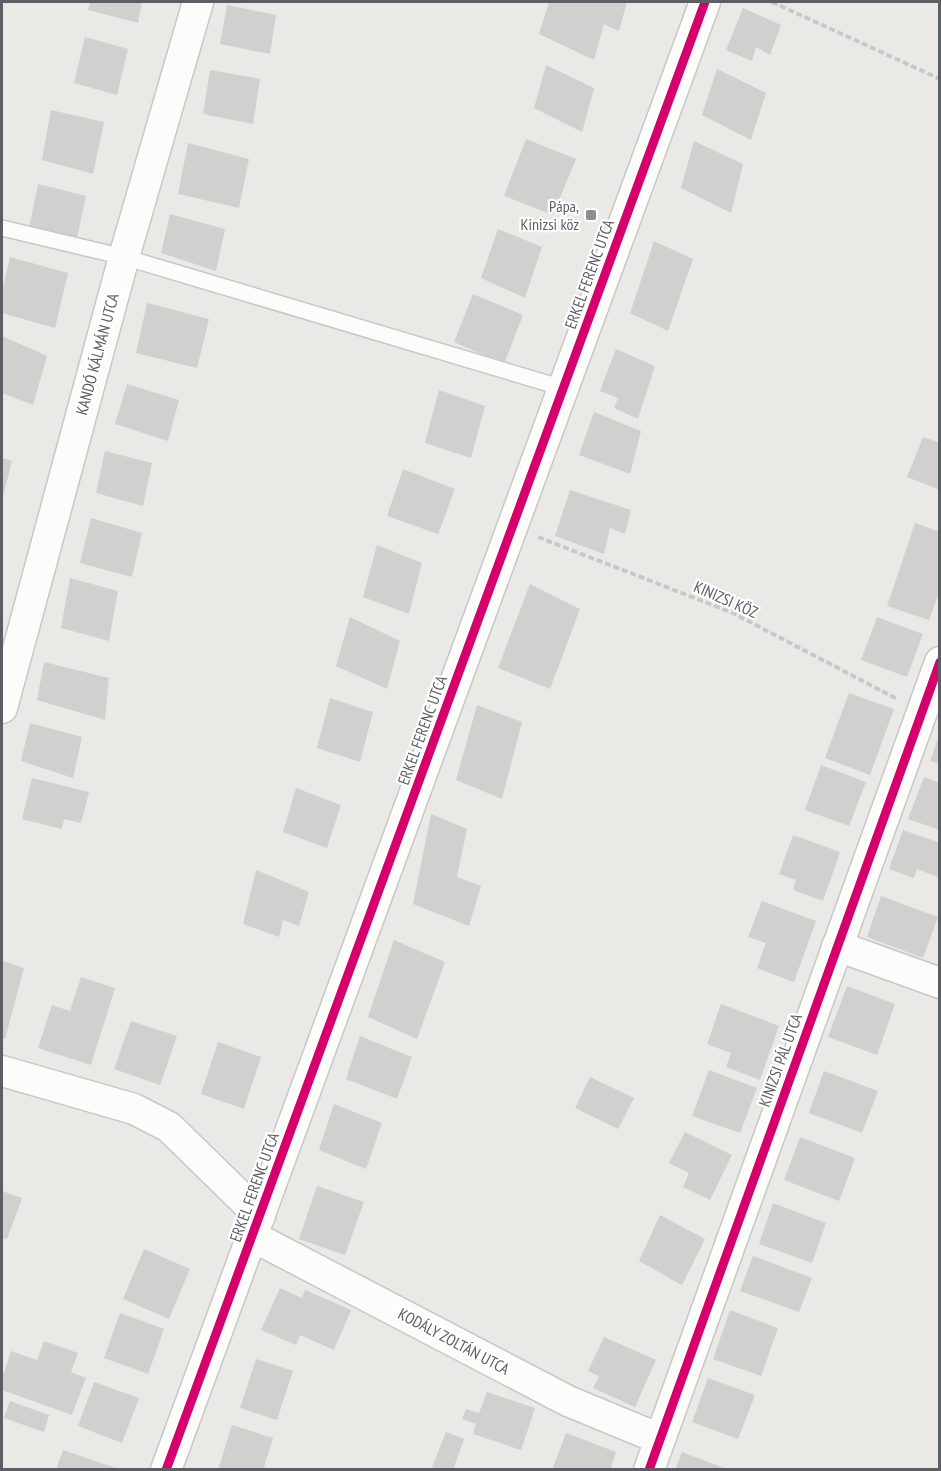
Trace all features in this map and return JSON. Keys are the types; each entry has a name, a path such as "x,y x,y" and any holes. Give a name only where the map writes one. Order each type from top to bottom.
{"street":[{"name":"KANDÓ KÁLMÁN UTCA","path":"2,708 124,257 198,2"},
{"name":"ERKEL FERENC UTCA","path":"166,1470 705,2"},
{"name":"KINIZSI PÁL UTCA","path":"649,1470 939,662"},
{"path":"837,946 939,982"},
{"name":"KODÁLY ZOLTÁN UTCA","path":"2,1071 134,1109 168,1127 256,1226 568,1401 660,1439"}],"lane":[{"path":"2,228 124,257 563,388"}],"path":[{"path":"772,2 939,79"}],"building":[{"path":"90,2 142,2 138,23 88,10"},
{"path":"549,2 627,2 619,31 604,24 594,60 539,34"},
{"path":"227,5 276,15 270,54 220,44"},
{"path":"743,8 781,25 770,55 756,47 752,61 726,50"},
{"path":"85,37 128,49 117,95 74,83"},
{"path":"546,65 594,88 582,132 534,108"},
{"path":"717,69 766,93 751,140 702,115"},
{"path":"210,70 260,79 253,124 203,114"},
{"path":"51,110 104,122 93,174 42,160"},
{"path":"526,139 576,159 553,215 504,196"},
{"path":"694,141 743,164 731,213 681,188"},
{"path":"188,143 249,159 239,208 178,194"},
{"path":"38,184 86,196 77,238 29,228"},
{"path":"170,214 225,229 216,271 161,253"},
{"path":"498,229 542,247 525,298 481,278"},
{"path":"654,241 693,259 668,331 630,313"},
{"path":"10,257 68,273 55,328 2,313 2,293"},
{"path":"473,294 523,315 504,364 454,342"},
{"path":"147,303 209,319 197,368 136,353"},
{"path":"2,336 47,356 33,405 2,393"},
{"path":"616,349 655,366 638,419 614,408 618,398 600,391"},
{"path":"127,384 179,400 168,441 115,424"},
{"path":"439,390 485,406 471,458 425,443"},
{"path":"594,412 641,431 630,474 579,455"},
{"path":"923,437 940,443 940,490 907,477"},
{"path":"105,451 152,463 143,506 96,493"},
{"path":"2,458 12,461 2,500"},
{"path":"403,469 455,489 438,534 387,516"},
{"path":"570,490 631,510 625,534 610,528 604,554 555,536"},
{"path":"91,518 142,533 132,577 80,563"},
{"path":"915,523 940,532 940,590 929,620 887,606"},
{"path":"377,545 422,563 409,614 363,597"},
{"path":"70,578 118,591 109,641 61,628"},
{"path":"530,584 580,609 550,689 498,668"},
{"path":"350,617 400,641 387,689 336,666"},
{"path":"877,617 923,634 907,677 861,660"},
{"path":"44,662 109,678 105,720 37,700"},
{"path":"849,693 894,709 870,775 825,758"},
{"path":"330,698 373,712 360,762 317,748"},
{"path":"477,705 522,722 502,799 456,780"},
{"path":"30,723 82,737 73,778 21,761"},
{"path":"940,736 940,764 930,761"},
{"path":"821,765 866,782 849,826 805,810"},
{"path":"924,777 940,783 940,830 908,819"},
{"path":"32,778 89,792 81,823 64,819 62,829 22,819"},
{"path":"296,788 341,805 327,848 283,832"},
{"path":"431,814 467,829 457,877 481,886 469,926 413,904"},
{"path":"903,830 940,843 940,878 917,869 914,878 889,869"},
{"path":"793,835 840,852 823,901 793,890 796,880 779,874"},
{"path":"256,870 309,892 299,926 283,920 279,937 243,924"},
{"path":"881,896 938,917 923,958 867,937"},
{"path":"762,901 816,921 794,982 757,968 766,943 748,937"},
{"path":"394,940 445,962 417,1039 368,1017"},
{"path":"2,961 24,968 5,1039 2,1038"},
{"path":"81,977 115,988 91,1065 38,1048 52,1005 70,1011"},
{"path":"847,986 895,1004 877,1055 828,1037"},
{"path":"721,1004 779,1026 760,1080 726,1067 731,1053 707,1044"},
{"path":"131,1021 177,1036 160,1085 114,1069"},
{"path":"360,1036 412,1057 397,1099 346,1079"},
{"path":"218,1042 261,1057 244,1109 201,1094"},
{"path":"709,1070 757,1088 740,1133 692,1116"},
{"path":"824,1071 878,1091 862,1133 809,1113"},
{"path":"590,1077 634,1098 618,1129 575,1108"},
{"path":"334,1104 382,1123 366,1169 319,1150"},
{"path":"685,1132 732,1155 710,1200 683,1187 689,1173 669,1163"},
{"path":"800,1137 855,1158 839,1201 784,1180"},
{"path":"317,1186 364,1202 345,1255 299,1239"},
{"path":"2,1191 22,1198 7,1239 2,1238"},
{"path":"773,1203 826,1223 812,1263 759,1244"},
{"path":"660,1215 705,1239 682,1285 639,1261"},
{"path":"144,1249 190,1269 169,1319 123,1299"},
{"path":"753,1256 812,1278 799,1312 740,1291"},
{"path":"280,1288 302,1298 305,1290 351,1310 334,1350 300,1335 296,1345 261,1330"},
{"path":"730,1310 778,1328 761,1376 713,1359"},
{"path":"120,1313 164,1329 148,1374 104,1358"},
{"path":"604,1337 656,1360 635,1407 593,1388 599,1376 588,1371"},
{"path":"44,1341 78,1353 71,1372 86,1378 72,1415 2,1390 2,1379 11,1351 37,1360"},
{"path":"256,1359 293,1371 277,1420 240,1408"},
{"path":"708,1378 755,1395 738,1439 692,1422"},
{"path":"94,1382 139,1398 122,1443 78,1426"},
{"path":"487,1392 535,1408 521,1450 473,1434 476,1424 462,1419 466,1409 479,1413"},
{"path":"10,1401 49,1415 44,1432 4,1418"},
{"path":"232,1425 273,1438 264,1467 271,1470 218,1470"},
{"path":"446,1432 464,1439 453,1470 431,1470"},
{"path":"566,1433 616,1452 610,1470 552,1470"},
{"path":"63,1450 119,1469 119,1470 56,1470"},
{"path":"682,1452 727,1469 727,1470 675,1470"}],"cycle path":[{"path":"166,1470 705,2"},
{"path":"649,1470 940,662"}],"place":[{"name":"Pápa, Kinizsi köz","path":"591,215"}]}
